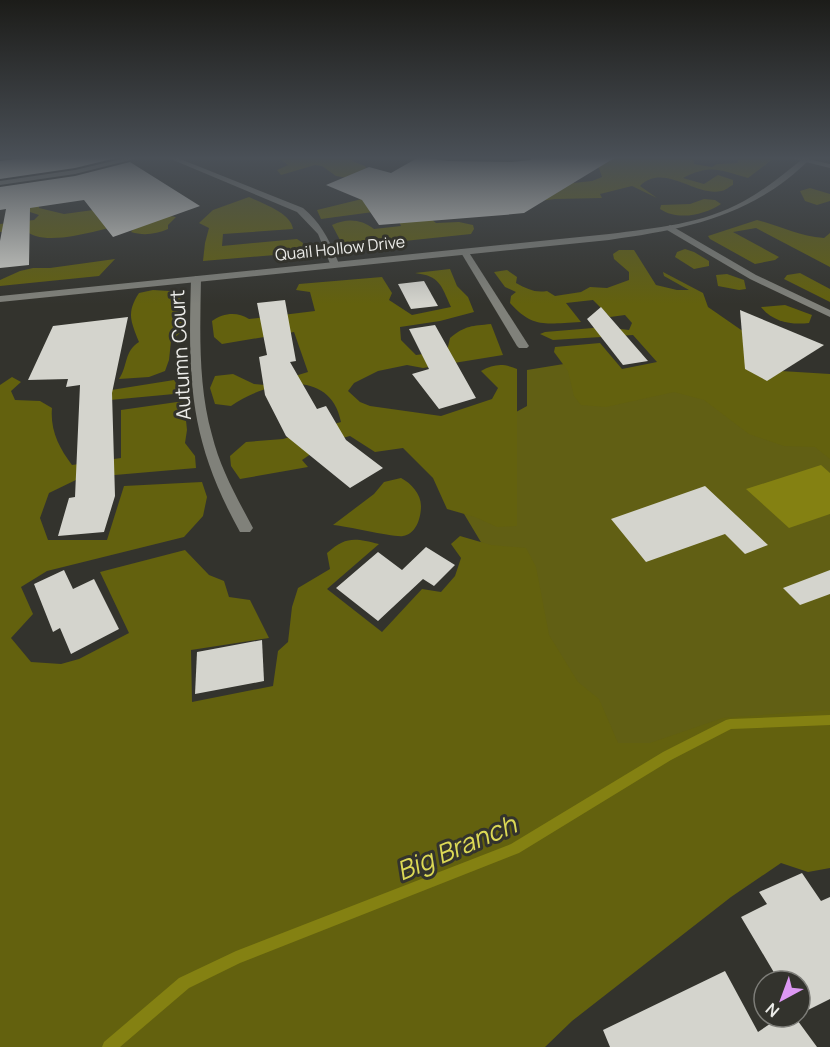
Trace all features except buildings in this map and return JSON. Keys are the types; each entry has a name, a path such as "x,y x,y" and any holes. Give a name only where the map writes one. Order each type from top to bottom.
{"street":[{"path":"290,206 300,210 318,224 324,233 334,264"},
{"name":"Quail Hollow Drive","path":"0,299 670,228 739,206"},
{"path":"670,228 753,277 830,314"},
{"path":"464,251 523,346"},
{"name":"Autumn Court","path":"196,279 196,359 200,411 214,463 244,528"}],"shaded area":[{"path":"29,206 39,206 39,208 64,214 115,207 176,217 168,225 168,229 150,234 131,232 139,222 62,237 47,238 34,235 24,229 0,232 0,224 34,220 39,215 30,212 27,208"},
{"path":"224,206 269,206 287,218 293,229 223,234 222,246 297,239 303,243 302,249 275,255 203,261 209,228 199,223 213,210"},
{"path":"334,206 500,206 426,215 436,223 459,222 473,225 474,229 471,234 347,247 340,240 332,225 343,221 354,221 364,223 374,229 401,226 398,219 373,212 321,219 317,210"},
{"path":"661,206 717,206 699,214 683,216 660,209"},
{"path":"757,220 815,237 824,238 830,233 830,267 756,228 733,232 779,257 775,260 755,264 708,236"},
{"path":"685,249 709,261 709,266 694,269 675,257 677,252"},
{"path":"619,250 634,250 656,285 689,290 664,276 663,272 703,293 708,307 747,334 781,371 830,374 830,459 815,447 784,446 749,434 704,400 674,392 606,407 581,405 574,396 568,371 554,352 555,347 600,343 622,369 657,362 633,335 553,340 540,334 605,327 629,330 632,323 625,315 610,317 593,300 566,303 581,322 550,324 534,321 510,303 511,296 516,292 505,287 494,272 507,270 517,277 516,283 531,290 547,291 555,296 581,292 590,287 607,288 629,280 629,272 614,259 613,254"},
{"path":"115,259 99,276 0,286 0,280 20,271"},
{"path":"450,269 457,286 468,297 474,312 440,321 400,327 401,340 416,355 447,351 450,338 460,331 465,328 491,324 503,355 423,368 407,365 378,371 354,383 348,391 360,402 370,406 441,416 492,399 498,388 481,371 499,365 517,369 517,526 497,527 475,517 447,509 433,478 403,448 375,452 350,436 330,441 302,460 308,467 240,479 231,466 230,456 246,442 283,439 341,422 335,404 324,392 310,386 295,384 278,386 261,391 231,406 215,404 210,388 215,376 233,374 254,384 265,385 308,372 294,332 222,344 214,337 212,321 230,314 249,319 315,311 310,292 296,290 299,284 382,277 392,293 389,300 412,315 451,307 435,279 415,273"},
{"path":"800,273 830,289 830,302 784,279 787,275"},
{"path":"727,274 744,280 746,289 718,286 716,275"},
{"path":"153,290 169,291 180,297 184,315 181,332 171,341 165,371 149,377 119,379 128,354 139,342 132,323 132,306 139,293"},
{"path":"785,305 812,315 809,323 777,319 761,307"},
{"path":"576,362 622,388 741,376 830,426 830,720 9,1047 529,622 431,459 527,406 527,370"},
{"path":"12,377 21,382 11,391 15,400 40,401 52,408 52,424 56,438 72,465 121,458 121,410 184,401 187,430 185,443 195,456 196,468 80,478 49,493 40,518 48,540 107,540 124,486 202,482 207,497 203,516 184,537 47,571 21,587 33,614 11,638 31,662 61,664 79,659 129,633 100,572 185,550 209,575 224,581 229,597 250,600 269,638 191,650 192,702 273,686 278,651 288,642 292,607 298,588 330,569 327,553 345,541 363,540 379,544 327,589 382,632 422,589 441,592 455,576 461,558 451,544 460,536 491,545 526,548 536,567 549,635 578,682 599,699 618,743 650,743 723,718 830,710 830,868 808,872 781,863 731,897 572,1021 545,1047 0,1047 0,385"},
{"path":"174,380 179,388 174,394 110,400 105,391"},
{"path":"821,465 830,473 830,514 789,528 746,489"},
{"path":"401,478 415,489 421,502 419,520 408,535 398,536 333,525 374,494 384,482"}],"waterway":[{"name":"Big Branch","path":"109,1047 184,983 236,958 515,849 667,756 730,724 830,720"}]}
